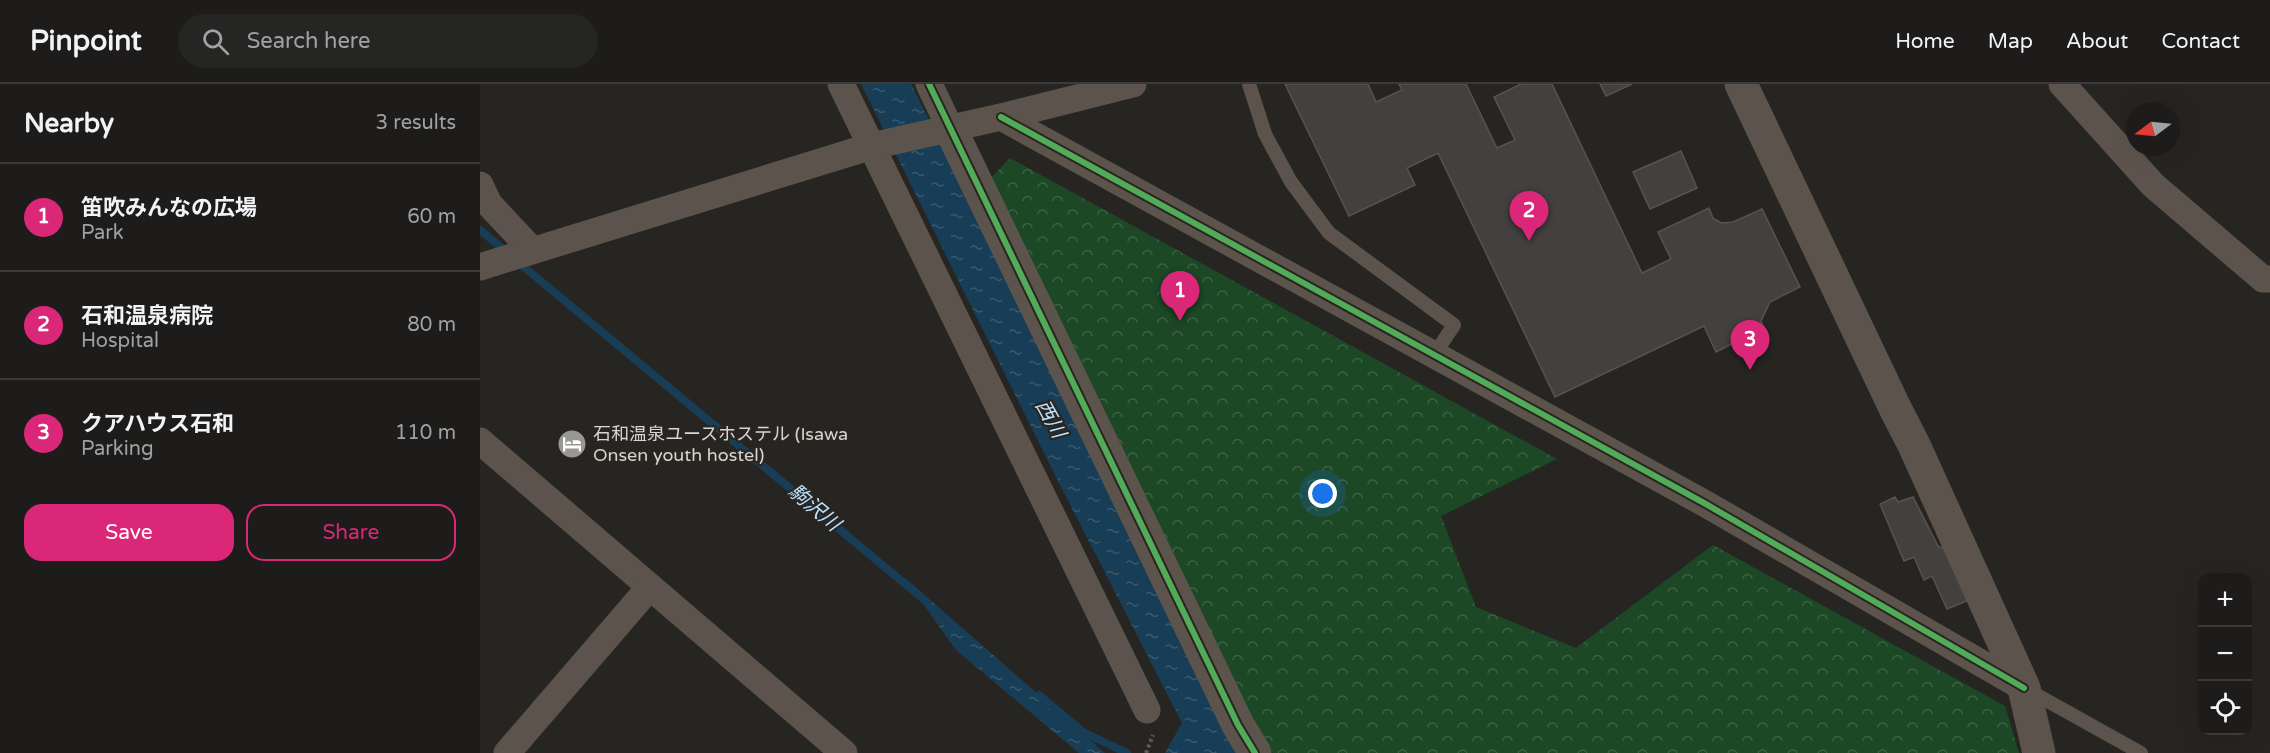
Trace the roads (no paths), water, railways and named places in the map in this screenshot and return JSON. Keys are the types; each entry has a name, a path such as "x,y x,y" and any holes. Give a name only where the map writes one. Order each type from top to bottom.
{"street":[{"path":"841,84 881,144 1147,710"},
{"path":"929,84 944,129 1238,725 1255,753"},
{"path":"487,265 881,144 1133,84"},
{"path":"1740,84 1914,445 2024,688 2039,753"},
{"path":"2062,84 2153,185 2262,279 2270,279"},
{"path":"1001,117 1704,503 2024,688"},
{"path":"480,185 489,204 531,251"},
{"path":"480,441 844,753"},
{"path":"507,753 649,588"}],"lane":[{"path":"1249,84 1265,134 1291,182 1329,233 1454,325 1434,355"},
{"path":"2024,688 2141,753"}],"water":[{"name":"西川","path":"861,84 911,84 1102,458 1242,753 1165,753 1182,723 1055,475"},
{"path":"904,577 1105,753 1079,753 956,650"}],"waterway":[{"name":"駒沢川","path":"480,230 507,252"},
{"name":"駒沢川","path":"518,262 922,598"},
{"name":"駒沢川","path":"1039,695 1083,732 1127,753"}],"place":[{"name":"石和温泉病院","path":"1529,241"},
{"name":"笛吹みんなの広場","path":"1180,321"},
{"name":"クアハウス石和","path":"1750,370"},
{"name":"石和温泉ユースホステル (Isawa Onsen youth hostel)","path":"572,444"}]}
